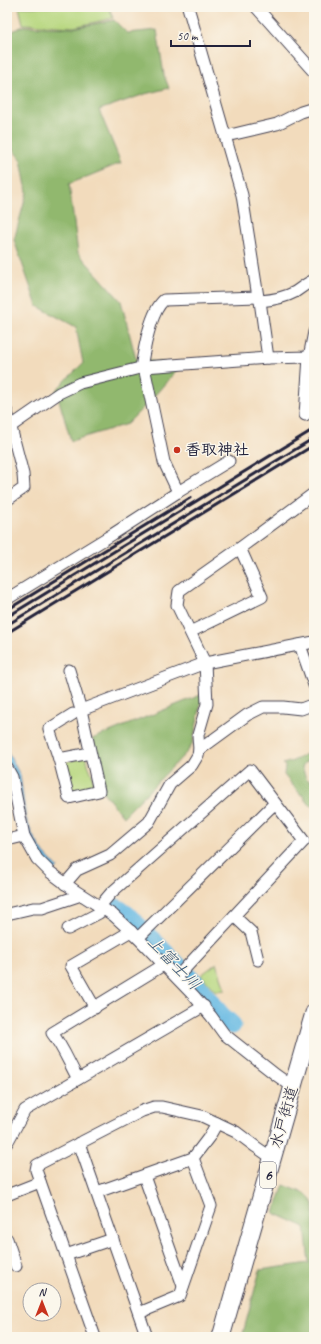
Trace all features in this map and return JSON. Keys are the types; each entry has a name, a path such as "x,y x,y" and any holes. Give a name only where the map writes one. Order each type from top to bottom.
{"highway":[{"name":"水戸街道","path":"221,1337 314,1013"}],"street":[{"path":"188,7 242,195 268,358"},
{"path":"256,7 314,72"},
{"path":"226,136 277,124 301,112 314,108"},
{"path":"178,492 164,462 143,368 149,330 159,304 164,300 279,299 314,280"},
{"path":"305,415 308,357 314,332"},
{"path":"9,428 59,393 80,383 143,368 268,358 308,357"},
{"path":"7,412 9,428 23,474 24,488 7,500"},
{"path":"7,599 229,461"},
{"path":"65,884 77,870 110,854 149,822 170,784 192,766 199,750 198,735 207,704 205,663 177,605 179,591 313,494"},
{"path":"190,632 262,597 240,548"},
{"path":"69,670 77,712 90,753 99,791 69,798 60,760 49,729 77,712 205,663 314,642"},
{"path":"300,645 314,685"},
{"path":"199,750 247,715 263,707 283,706 301,709 314,704"},
{"path":"60,760 90,753"},
{"path":"7,768 14,782 24,836 37,859 65,884 113,915 165,964 204,1006 224,1034 276,1075 294,1087"},
{"path":"68,929 99,913 111,893 250,770 304,841 177,977"},
{"path":"95,1008 71,966 135,935 150,926 275,803"},
{"path":"7,840 24,836"},
{"path":"7,914 33,908 42,908 81,895"},
{"path":"234,916 251,932 258,960"},
{"path":"78,1079 67,1060 61,1045 52,1034 165,964"},
{"path":"7,1143 25,1110 204,1006"},
{"path":"95,1337 40,1182 36,1170 37,1165 142,1111 154,1107 173,1109 202,1116 236,1132 272,1158"},
{"path":"97,1192 193,1158 209,1137 217,1123"},
{"path":"79,1143 147,1337"},
{"path":"139,1313 180,1296 210,1206 193,1158"},
{"path":"144,1176 183,1286"},
{"path":"7,1195 40,1182"},
{"path":"7,1239 16,1266"},
{"path":"66,1255 113,1239"}],"green space":[{"path":"19,7 109,7 113,18 74,27 23,24"},
{"path":"114,20 127,33 157,30 164,75 169,88 145,94 99,110 121,163 69,184 78,253 121,301 136,359 181,365 150,401 127,424 71,441 56,390 83,363 76,327 37,306 14,240 27,192 21,160 7,142 7,34 23,26 73,28"},
{"path":"203,694 193,742 188,751 123,817 104,793 92,739"},
{"path":"314,750 314,759 305,762 302,767 306,778 311,782 314,781 314,806 311,806 284,775 285,766 283,764 293,761"},
{"path":"85,757 92,774 94,787 73,794 66,762"},
{"path":"217,963 225,990 215,991 201,975"},
{"path":"284,1185 306,1194 314,1204 314,1337 242,1337 260,1270 309,1263 305,1227 274,1213"}],"water":[{"path":"7,751 20,775 26,818 33,836 44,853 58,868 54,871 43,859 29,838 16,777 7,761"},
{"path":"114,897 130,908 141,921 135,928 108,905"},
{"path":"151,929 181,961 175,967 144,936"},
{"path":"190,972 207,989 233,1020 226,1026 184,977"}],"waterway":[{"name":"上富士川","path":"117,908 126,914 195,983 221,1015 232,1025"}],"railway":[{"path":"7,617 314,429"},
{"path":"7,625 314,438"},
{"path":"7,633 314,445"},
{"path":"7,610 190,498"}],"place":[{"name":"香取神社","path":"177,450"}]}
